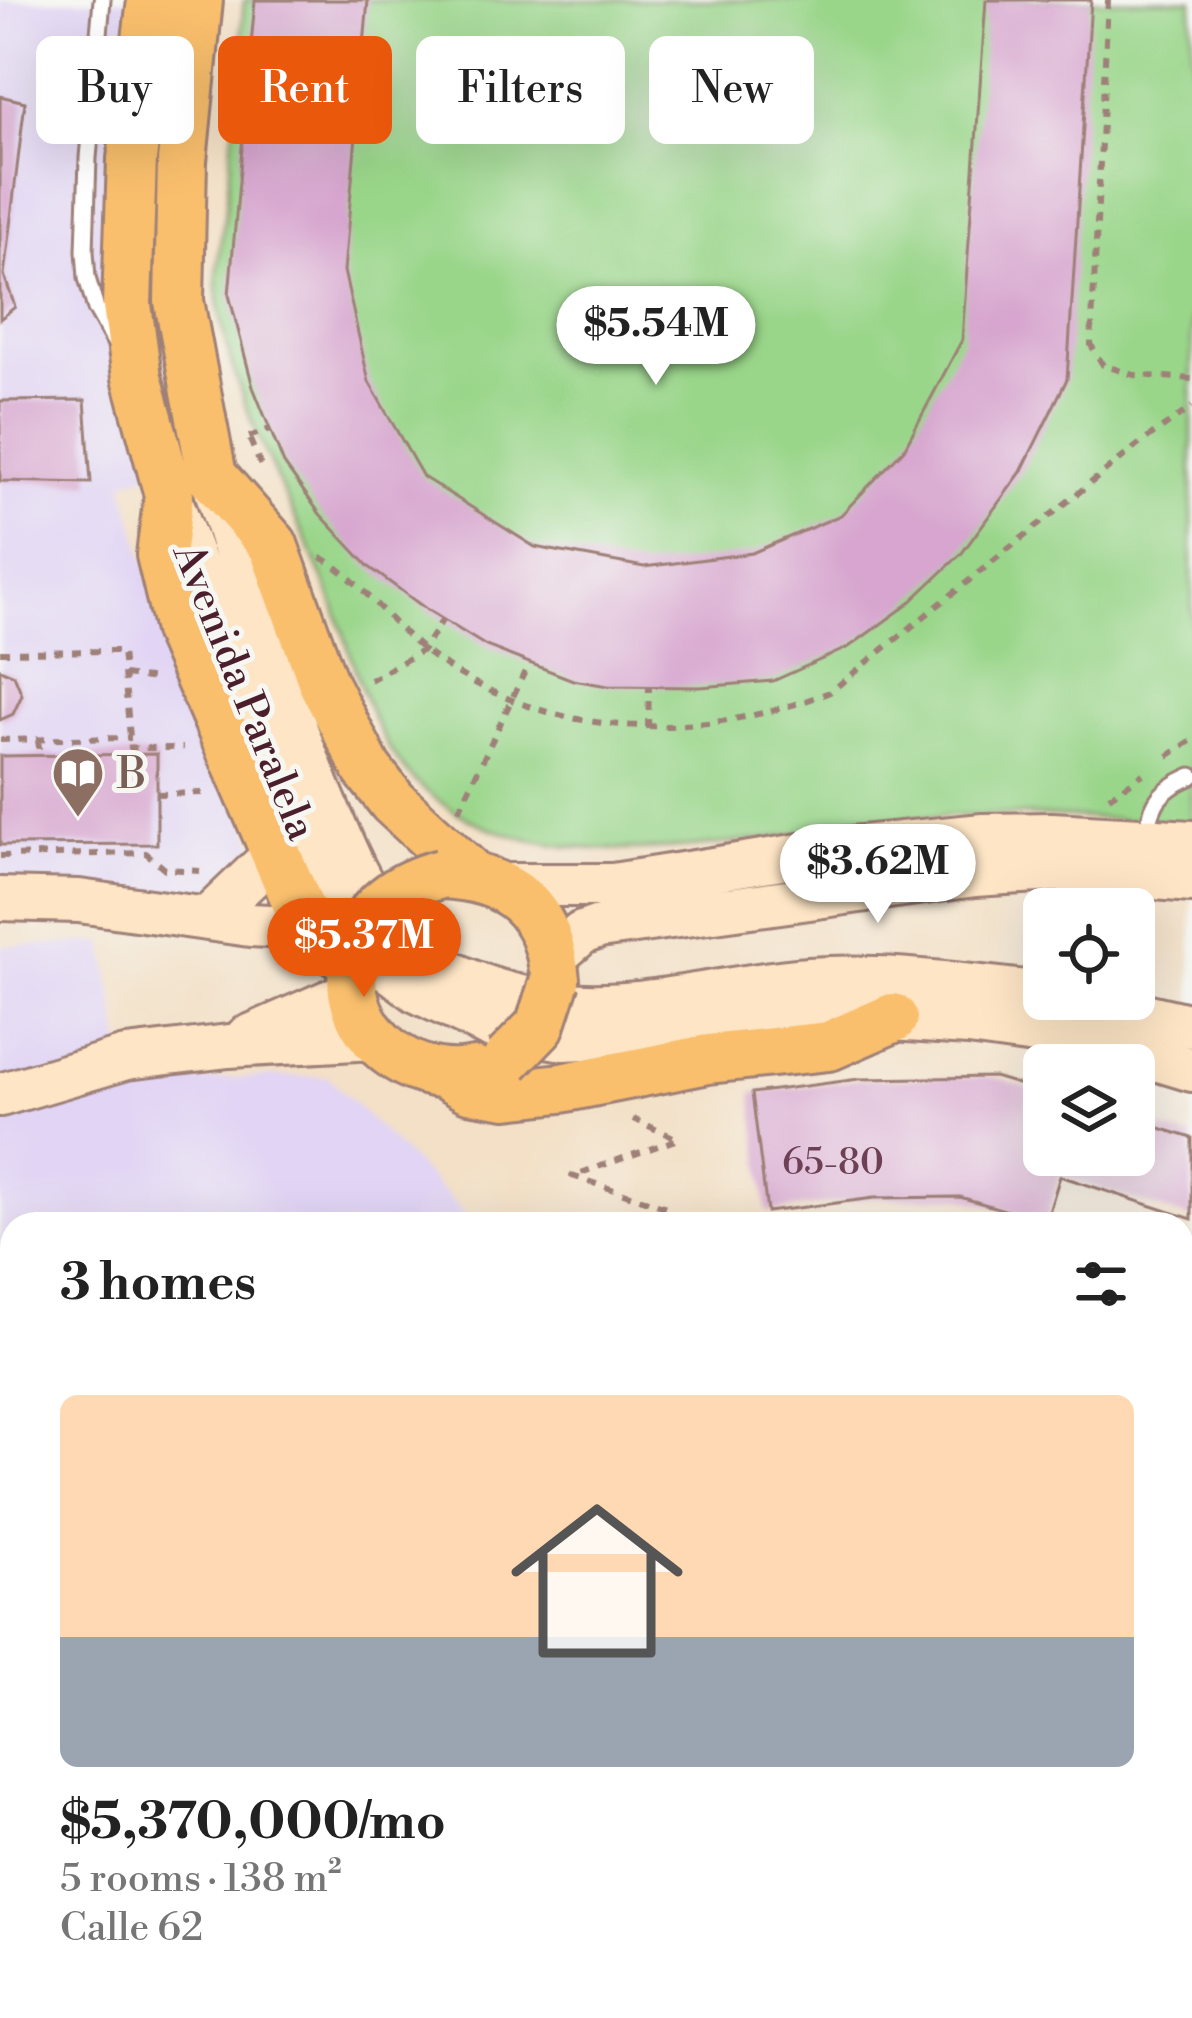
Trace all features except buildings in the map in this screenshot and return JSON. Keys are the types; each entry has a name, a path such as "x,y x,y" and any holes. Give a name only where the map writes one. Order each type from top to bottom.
{"main road":[{"name":"Avenida Paralela","path":"152,0 132,159 128,254 127,305 137,377 254,614 337,832 389,926 433,962 500,992 566,1004 650,1002 812,978 1023,993"},
{"name":"Avenida Paralela","path":"198,0 182,161 179,301 190,485 263,745 307,848 368,953 417,992 490,1026 564,1040 649,1035 815,1014 893,1018 1100,1042 1192,1070"},
{"path":"446,1075 467,1074 506,1060 540,1026 554,969 549,940 530,908 471,878 393,802 345,733 273,545 190,485 161,555 179,630 274,854 342,956 361,1016 375,1038 406,1064 446,1075 469,1088 506,1094 708,1059 829,1046 893,1018"},
{"path":"229,1046 342,956 362,925 394,893 416,880 613,885 831,850 983,835 1192,842"},
{"path":"210,916 274,854"},
{"path":"554,969 582,933 599,926 975,875 1056,870 1192,881"},
{"path":"0,899 80,901 210,916 342,956"},
{"path":"1155,1017 1192,1026"},
{"path":"0,1096 126,1058 229,1046 375,1038"}],"lane":[{"path":"102,0 88,158 87,278 96,309 137,377"},
{"path":"1145,839 1158,794 1192,776"}],"path":[{"path":"1108,0 1091,345 1103,365 1134,375 1192,379"},
{"path":"341,568 423,650 511,699 572,718 648,728 715,725 780,711 830,692 1192,407"},
{"path":"264,474 249,437 270,428"},
{"path":"369,680 423,650 443,619"},
{"path":"0,652 122,651 131,748 190,748"},
{"path":"454,820 528,664"},
{"path":"648,728 649,688"},
{"path":"0,740 130,739"},
{"path":"38,740 40,755"},
{"path":"1098,804 1192,740"},
{"path":"157,794 212,796 204,778"},
{"path":"617,1112 678,1138 572,1176 669,1208 652,1212"}],"shaded area":[{"path":"0,0 150,0 147,36 36,36 36,144 138,144 132,209 166,467 123,482 152,588 261,859 210,907 0,889"},
{"path":"104,942 128,1084 328,1077 463,1212 0,1212 0,946"}],"green space":[{"path":"244,0 1192,0 1192,825 1066,817 939,817 738,842 595,849 528,840 467,818 415,781 397,760 371,713 326,585 247,408 224,334 217,273 232,144 392,144 392,36 241,36"}],"place":[{"name":"B","path":"78,819"}]}
